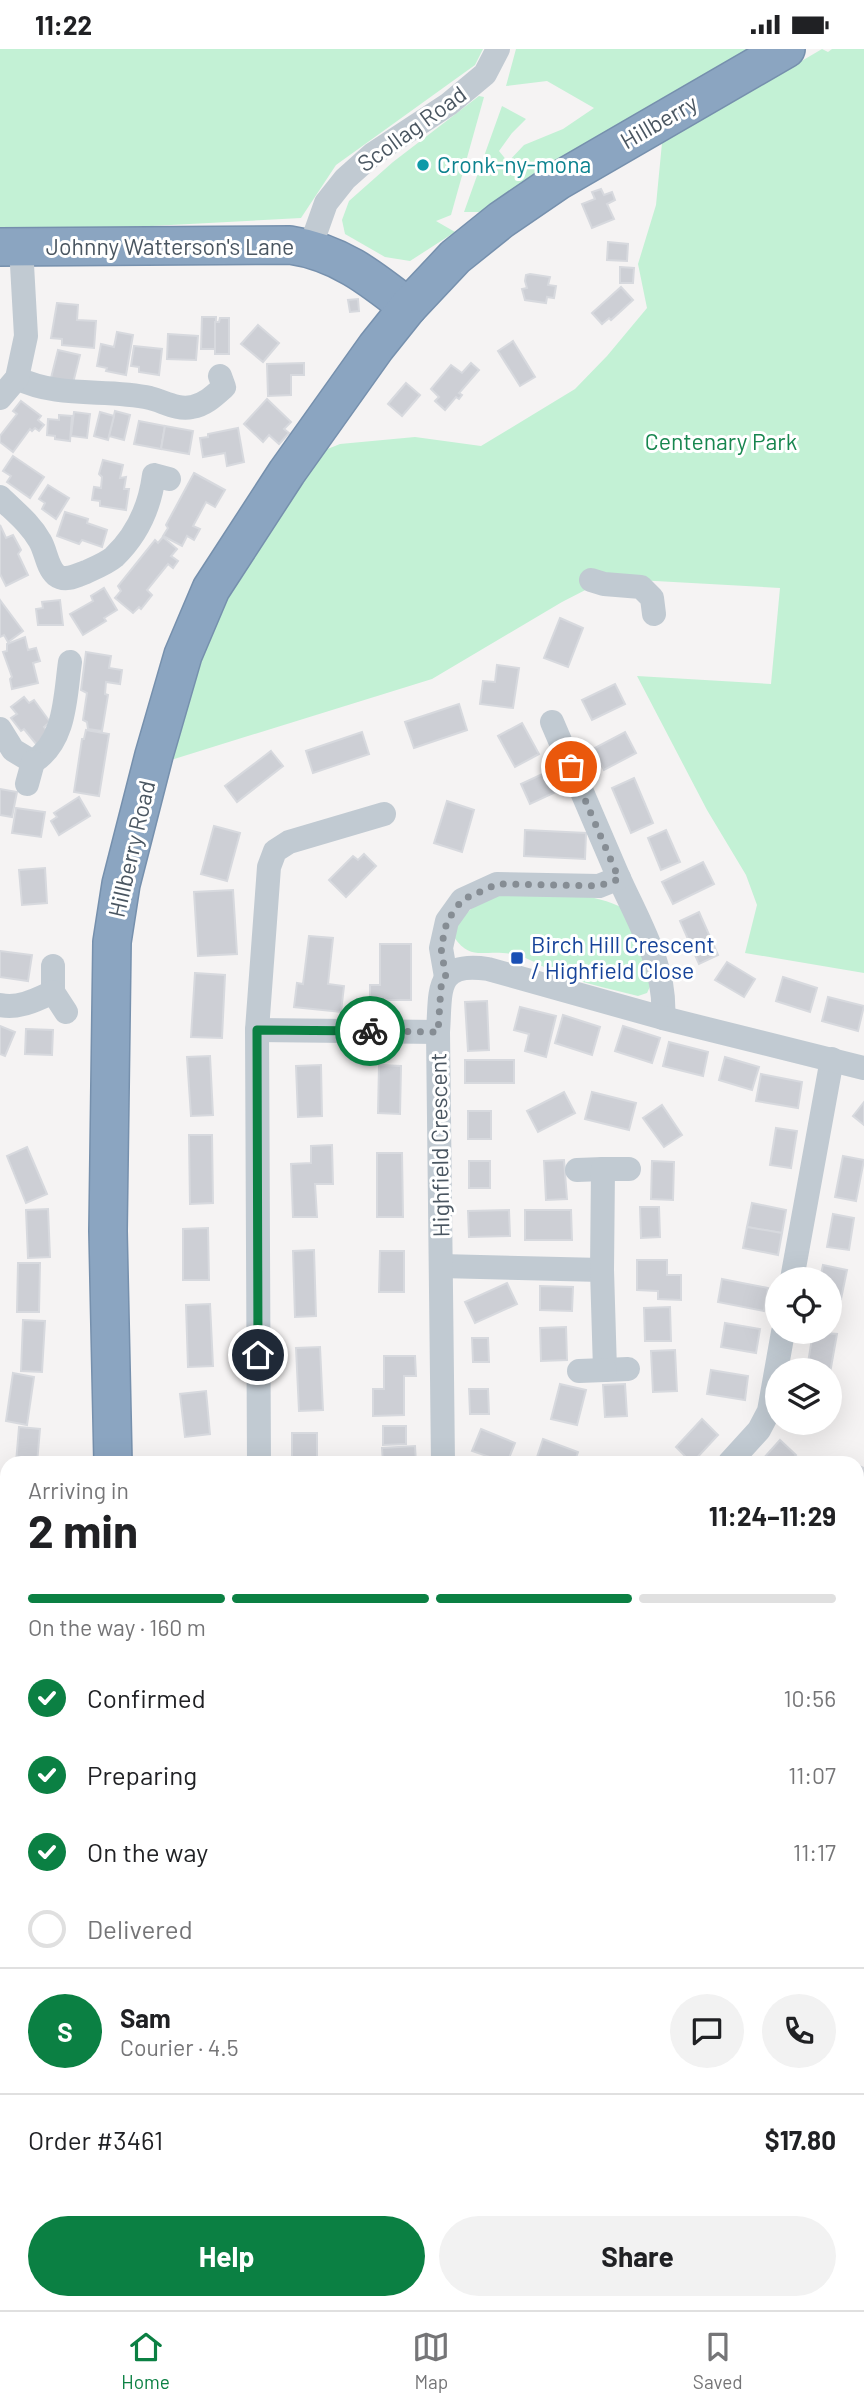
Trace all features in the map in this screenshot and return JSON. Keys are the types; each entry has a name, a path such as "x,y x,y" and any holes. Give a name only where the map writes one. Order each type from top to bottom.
{"highway":[{"name":"Hillberry","path":"408,307 455,257 527,201 786,49"},
{"name":"Johnny Watterson's Lane","path":"11,247 290,245 310,248 350,265 408,307"},
{"name":"Hillberry Road","path":"113,1456 108,1231 112,941 121,884 131,844 183,655 211,589 227,560 322,420 408,307"}],"street":[{"name":"Scollag Road","path":"310,248 326,203 345,179 373,154 449,104 485,74 498,49"},
{"path":"0,398 17,378 26,336 27,318 11,247"},
{"path":"17,378 56,391 150,398 178,408 195,407 225,387"},
{"path":"0,497 28,523 41,541 47,576 62,579 74,577 113,558 130,538 144,514 155,475"},
{"path":"591,580 604,584 641,587 652,598 654,614"},
{"path":"0,729 30,773 60,729 70,662"},
{"path":"552,722 619,879 649,941 661,980 663,1018"},
{"path":"259,1456 257,1030 269,867 275,851 289,842 384,814"},
{"name":"Highfield Crescent","path":"443,1456 438,1032 441,987 446,978 441,948 447,921 462,900 497,884 599,886 619,879"},
{"path":"0,1005 59,1002 53,966"},
{"path":"446,978 467,967 488,969 663,1018 864,1068"},
{"path":"257,1030 438,1032"},
{"path":"794,1267 832,1059"},
{"path":"577,1170 629,1168"},
{"path":"579,1371 617,1369 602,1270 603,1169"},
{"path":"441,1266 602,1270"},
{"path":"735,1456 759,1430 769,1411 781,1344"}],"green space":[{"path":"0,49 483,49 475,65 336,165 301,218 0,234"},
{"path":"516,49 757,49 485,212 464,212 502,106 526,119 499,151 508,162 524,145 563,129 594,108 547,81 506,86"},
{"name":"Centenary Park","path":"822,49 828,52 832,49 864,49 864,973 745,953 757,905 746,875 707,810 637,676 771,684 780,588 619,579 597,584 432,679 171,760 201,646 233,581 325,450 340,444 415,437 481,446 575,389 647,308 638,264 656,205 662,143"},
{"path":"479,96 484,97 451,215 436,221 455,232 410,261 385,257 345,234 342,220 349,201 393,162"},
{"path":"496,893 581,895 628,911 653,980 647,993 638,996 565,977 519,956 479,953 466,949 454,937 456,929 469,911"}],"building":[{"path":"601,189 604,195 612,192 615,200 607,204 614,219 592,228 582,204 595,199 592,192"},
{"path":"608,242 628,244 627,261 607,260"},
{"path":"620,267 634,268 633,283 620,283"},
{"path":"526,275 550,277 548,285 556,286 554,298 547,297 546,303 525,300 522,289 527,288"},
{"path":"621,287 633,300 611,320 609,318 602,324 592,313"},
{"path":"358,299 359,311 350,312 348,300"},
{"path":"57,303 78,305 77,320 96,321 94,348 62,345 62,339 51,338"},
{"path":"202,317 216,317 215,349 201,349"},
{"path":"220,318 229,318 229,354 215,354 215,322 219,322"},
{"path":"258,325 279,343 263,362 241,344"},
{"path":"117,332 133,335 126,375 106,371 107,368 97,366 101,344 114,347"},
{"path":"168,334 198,336 196,360 167,359"},
{"path":"513,341 535,377 520,386 498,351"},
{"path":"134,346 162,349 159,375 139,372 139,367 131,366"},
{"path":"58,350 80,355 73,383 51,378"},
{"path":"304,363 304,375 291,375 291,395 268,396 267,364"},
{"path":"471,363 479,370 459,393 462,395 459,399 456,397 445,410 435,401 439,397 431,389 451,365 462,373"},
{"path":"406,383 420,395 402,416 388,404"},
{"path":"267,399 291,422 284,429 289,433 279,444 269,435 263,442 244,424"},
{"path":"21,401 41,416 38,420 44,425 39,431 30,429 13,452 0,442 0,436 17,414 13,411"},
{"path":"115,411 130,415 124,440 109,436"},
{"path":"74,412 90,414 87,438 71,436"},
{"path":"100,412 114,416 108,440 94,436"},
{"path":"59,415 72,416 70,441 47,435 48,419 59,420"},
{"path":"139,421 165,426 161,449 134,444"},
{"path":"165,426 193,431 189,454 161,449"},
{"path":"238,428 244,462 227,466 225,453 203,457 200,438"},
{"path":"13,456 44,477 30,498 7,482 11,476 3,471"},
{"path":"103,460 123,465 120,478 126,477 124,489 129,489 126,510 100,506 100,501 92,500 94,487 101,488 102,477 99,474"},
{"path":"194,473 225,490 215,507 206,502 193,526 200,529 194,540 187,536 182,546 163,536 168,528 166,525"},
{"path":"48,485 69,498 56,519 42,509 45,503 39,499"},
{"path":"65,512 88,519 87,523 107,530 102,547 82,540 79,544 57,536"},
{"path":"0,525 6,538 13,535 21,550 18,554 28,575 6,586 0,574"},
{"path":"163,537 177,549 171,556 178,561 173,568 168,564 147,590 152,595 141,609 139,607 133,613 115,598 121,591 118,586 155,540 158,543"},
{"path":"104,588 117,610 104,618 106,621 83,635 70,614 93,601 91,596"},
{"path":"0,600 23,631 8,642 4,635 0,637"},
{"path":"60,600 63,625 38,625 36,609 43,608 42,602"},
{"path":"560,618 583,628 568,667 544,658"},
{"path":"25,637 28,650 36,648 40,661 33,663 38,683 12,689 12,677 3,652 7,651 7,644"},
{"path":"86,652 111,656 109,668 122,670 120,684 106,682 105,694 108,695 102,731 88,729 87,722 83,720 87,693 81,690"},
{"path":"497,665 519,668 513,708 480,704 483,681 495,682"},
{"path":"615,684 625,704 592,720 582,700"},
{"path":"24,697 29,703 34,700 50,722 44,727 50,735 37,745 11,718 17,714 11,707"},
{"path":"459,704 467,730 414,748 405,722"},
{"path":"522,723 539,754 515,767 498,736"},
{"path":"86,730 109,734 99,796 74,792 82,739"},
{"path":"362,732 369,754 313,773 306,751"},
{"path":"625,732 636,753 604,770 593,749"},
{"path":"271,751 283,766 237,802 225,786"},
{"path":"553,769 562,789 530,804 521,784"},
{"path":"634,778 653,823 631,833 612,788"},
{"path":"0,789 17,792 12,817 0,815"},
{"path":"79,797 90,816 59,835 51,821 57,817 54,813"},
{"path":"447,801 474,810 462,852 434,843"},
{"path":"16,808 45,812 41,837 12,833"},
{"path":"214,826 240,833 227,881 201,874"},
{"path":"525,830 586,833 585,859 524,856"},
{"path":"666,830 680,862 661,870 648,838"},
{"path":"364,854 376,866 346,897 329,880 353,856 358,860"},
{"path":"703,862 714,884 673,904 662,882"},
{"path":"45,868 47,903 22,905 19,870"},
{"path":"233,890 237,954 198,956 194,892"},
{"path":"699,912 718,955 699,964 680,921"},
{"path":"309,936 333,938 328,984 344,986 341,1012 294,1007 297,983 303,984"},
{"path":"380,944 411,944 411,1000 370,1000 370,985 380,985"},
{"path":"0,951 32,955 28,981 0,977"},
{"path":"727,962 755,979 744,997 715,980"},
{"path":"195,973 225,975 222,1038 191,1037"},
{"path":"783,977 817,988 810,1012 776,1001"},
{"path":"828,997 864,1006 858,1031 822,1021"},
{"path":"487,1001 489,1050 468,1051 465,1002"},
{"path":"520,1007 556,1016 546,1057 525,1051 529,1034 514,1030"},
{"path":"563,1015 600,1027 592,1055 555,1043"},
{"path":"0,1026 15,1032 5,1056 0,1054"},
{"path":"623,1026 660,1038 652,1063 615,1051"},
{"path":"26,1029 53,1030 52,1055 25,1054"},
{"path":"669,1042 708,1052 703,1076 663,1066"},
{"path":"210,1056 213,1115 191,1116 187,1057"},
{"path":"725,1057 759,1067 752,1090 719,1080"},
{"path":"465,1060 514,1060 514,1083 465,1083"},
{"path":"321,1065 322,1116 298,1117 296,1066"},
{"path":"379,1065 401,1066 400,1114 378,1113"},
{"path":"761,1074 802,1082 798,1108 756,1101"},
{"path":"564,1092 575,1113 538,1132 527,1111"},
{"path":"592,1092 636,1103 629,1130 585,1119"},
{"path":"864,1102 864,1125 853,1116"},
{"path":"662,1105 682,1135 664,1147 643,1118"},
{"path":"468,1111 491,1111 491,1139 468,1139"},
{"path":"776,1128 797,1131 791,1168 770,1165"},
{"path":"189,1135 212,1135 213,1203 190,1204"},
{"path":"332,1145 333,1184 315,1184 317,1217 293,1217 291,1164 311,1163 311,1146"},
{"path":"27,1147 47,1194 26,1203 7,1156"},
{"path":"377,1153 402,1153 403,1217 377,1217"},
{"path":"843,1156 864,1160 856,1201 835,1197"},
{"path":"564,1160 567,1199 546,1200 544,1161"},
{"path":"469,1161 490,1161 490,1188 469,1188"},
{"path":"652,1161 674,1162 673,1200 651,1199"},
{"path":"752,1203 786,1210 782,1233 747,1227"},
{"path":"640,1207 659,1207 660,1237 641,1238"},
{"path":"48,1209 50,1257 28,1258 26,1210"},
{"path":"509,1210 510,1236 469,1237 468,1211"},
{"path":"525,1210 571,1210 572,1240 525,1240"},
{"path":"833,1214 854,1218 849,1250 827,1247"},
{"path":"747,1227 782,1233 778,1255 743,1248"},
{"path":"208,1228 209,1280 183,1280 183,1229"},
{"path":"314,1250 316,1316 295,1317 293,1251"},
{"path":"380,1251 404,1251 404,1292 379,1292"},
{"path":"637,1260 667,1260 667,1275 681,1275 681,1300 658,1299 658,1291 637,1290"},
{"path":"18,1263 40,1263 39,1312 17,1312"},
{"path":"842,1269 847,1270 842,1294"},
{"path":"722,1279 765,1287 764,1311 718,1302"},
{"path":"507,1283 517,1304 475,1323 465,1302"},
{"path":"540,1286 573,1287 572,1311 540,1310"},
{"path":"210,1304 213,1366 188,1367 186,1305"},
{"path":"670,1307 671,1341 645,1341 644,1308"},
{"path":"23,1320 45,1321 42,1372 21,1371"},
{"path":"725,1323 760,1329 756,1353 721,1347"},
{"path":"566,1327 567,1360 541,1361 540,1328"},
{"path":"472,1338 488,1338 489,1362 473,1362"},
{"path":"811,1344 835,1344 833,1358 809,1358"},
{"path":"320,1347 323,1410 299,1411 296,1348"},
{"path":"675,1350 677,1391 653,1392 651,1351"},
{"path":"384,1356 415,1356 416,1376 404,1376 404,1415 373,1416 373,1389 384,1389"},
{"path":"711,1370 748,1376 745,1400 707,1394"},
{"path":"13,1373 34,1377 27,1425 6,1421"},
{"path":"560,1384 586,1390 577,1425 551,1419"},
{"path":"625,1384 627,1416 605,1417 603,1385"},
{"path":"469,1389 488,1389 489,1414 470,1414"},
{"path":"206,1391 210,1434 185,1437 180,1394"},
{"path":"702,1419 718,1435 698,1456 685,1456 676,1447"},
{"path":"383,1426 406,1426 406,1444 383,1445"},
{"path":"19,1427 40,1429 38,1456 17,1456"},
{"path":"481,1429 515,1443 510,1456 487,1456 472,1451"},
{"path":"292,1433 317,1433 317,1456 292,1456"},
{"path":"543,1439 578,1452 577,1456 537,1456"},
{"path":"780,1440 796,1455 795,1456 766,1456"},
{"path":"415,1446 416,1456 383,1456 382,1448"}],"way so far":[{"path":"370,1031 438,1032 441,987 446,978 441,948 447,921 462,900 497,884 599,886 619,879 571,767"}],"place":[{"name":"Cronk-ny-mona","path":"423,165"},
{"name":"Birch Hill Crescent / Highfield Close","path":"517,958"}],"route":[{"path":"258,1355 257,1030 370,1031"}]}
